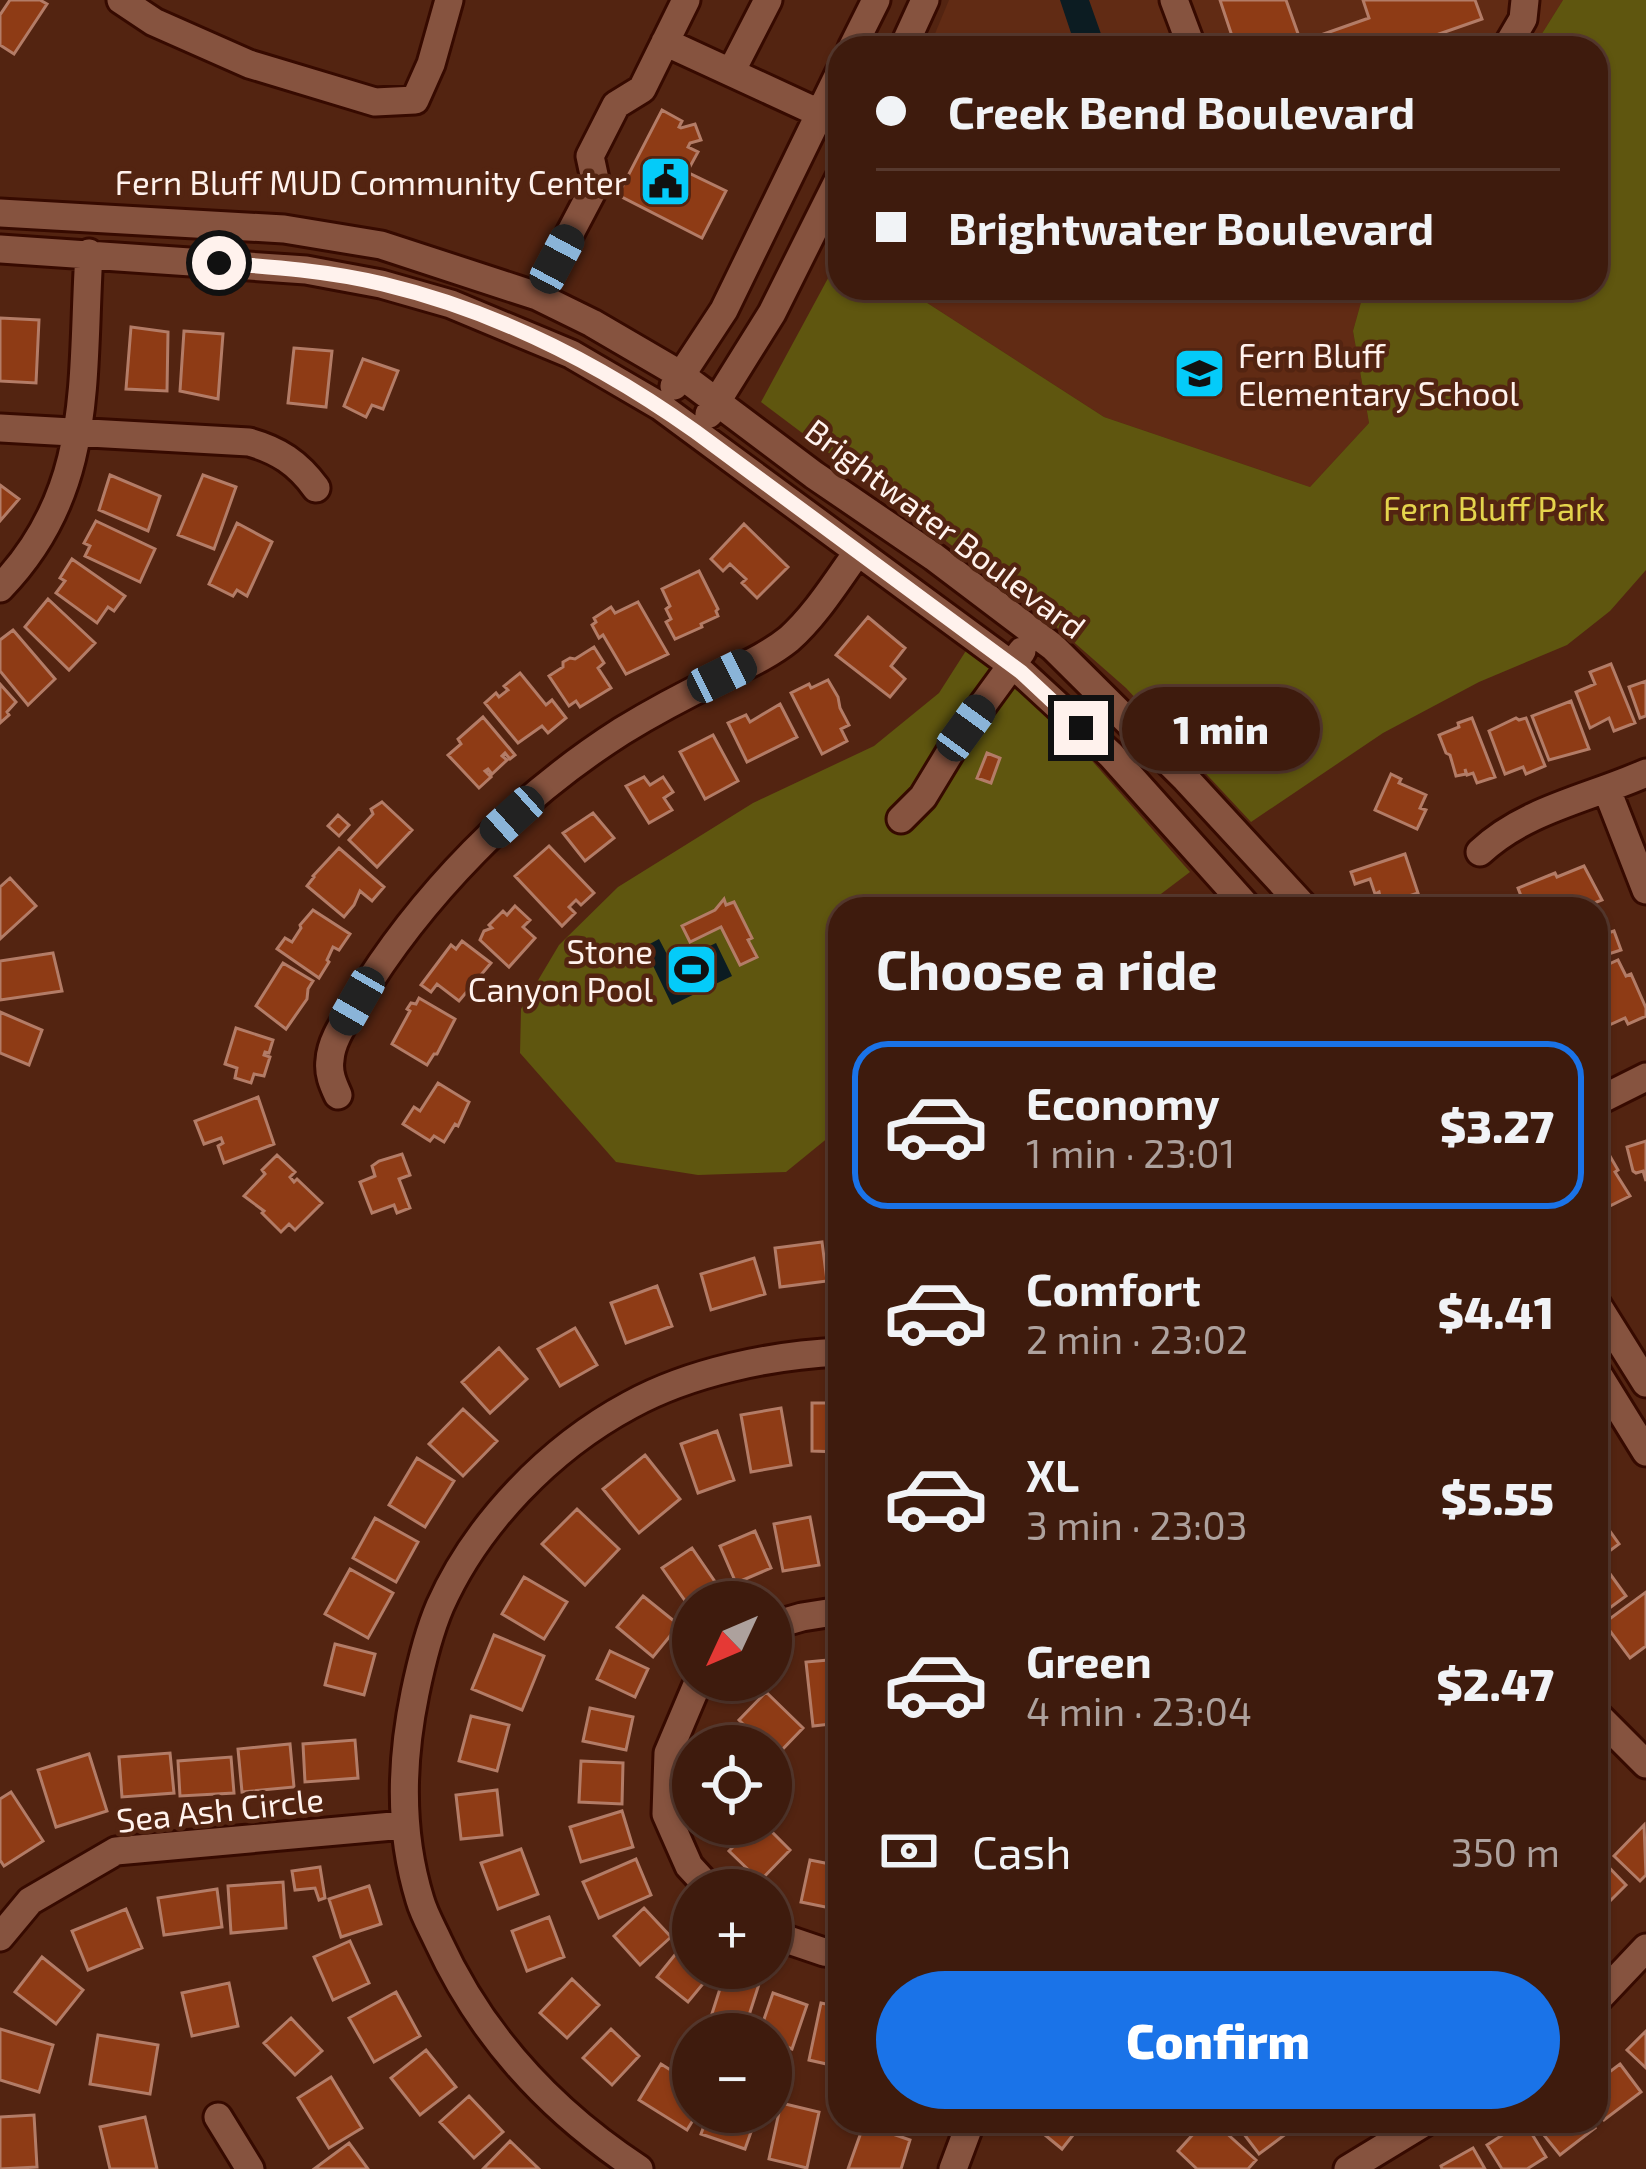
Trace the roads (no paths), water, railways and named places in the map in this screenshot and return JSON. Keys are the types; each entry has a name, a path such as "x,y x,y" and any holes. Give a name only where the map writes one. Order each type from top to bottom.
{"street":[{"path":"121,0 154,22 249,64 375,102 415,100 449,0"},
{"path":"537,296 596,184 590,156 616,105 642,88 686,0"},
{"path":"731,72 768,0"},
{"path":"858,36 876,0"},
{"path":"908,36 925,0"},
{"path":"1174,0 1188,36"},
{"path":"1513,36 1526,12 1525,0"},
{"path":"665,42 819,113"},
{"path":"660,406 724,310 828,95"},
{"path":"696,432 772,313 828,200"},
{"name":"Brightwater Boulevard","path":"0,213 284,229 381,245 537,296 592,323 681,375 1053,647 1186,779 1295,897"},
{"path":"0,249 306,270 451,304 572,354 660,406 1012,665 1111,755 1238,897"},
{"path":"0,589 34,550 55,512 71,466 78,433 88,253"},
{"path":"0,428 249,442 290,460 316,488"},
{"path":"338,1095 329,1063 338,1034 370,980 449,879 518,812 596,749 787,641 857,554"},
{"path":"901,819 923,797 1034,632"},
{"path":"1480,852 1496,837 1538,814 1646,773"},
{"path":"1607,790 1646,890"},
{"path":"1608,1096 1646,1077"},
{"path":"1608,1322 1646,1382"},
{"path":"639,2169 596,2140 523,2072 454,1977 420,1901 404,1826 404,1758 424,1652 440,1606 463,1562 520,1489 598,1424 646,1398 772,1357 828,1353"},
{"path":"1608,1390 1646,1452"},
{"path":"792,1620 828,1613"},
{"path":"690,1701 668,1753 667,1814 692,1869"},
{"path":"1608,1726 1646,1764"},
{"name":"Sea Ash Circle","path":"0,1937 30,1901 116,1851 404,1826"},
{"path":"792,1941 828,1952"},
{"path":"1608,1988 1646,1948"},
{"path":"218,2116 250,2169"},
{"path":"953,2169 966,2133"},
{"path":"1348,2169 1407,2133"}],"place":[{"name":"Fern Bluff MUD Community Center","path":"666,182"},
{"name":"Fern Bluff Elementary School","path":"1199,374"},
{"name":"Stone Canyon Pool","path":"692,970"}],"park label":[{"name":"Fern Bluff Park","path":"1494,508"}]}
